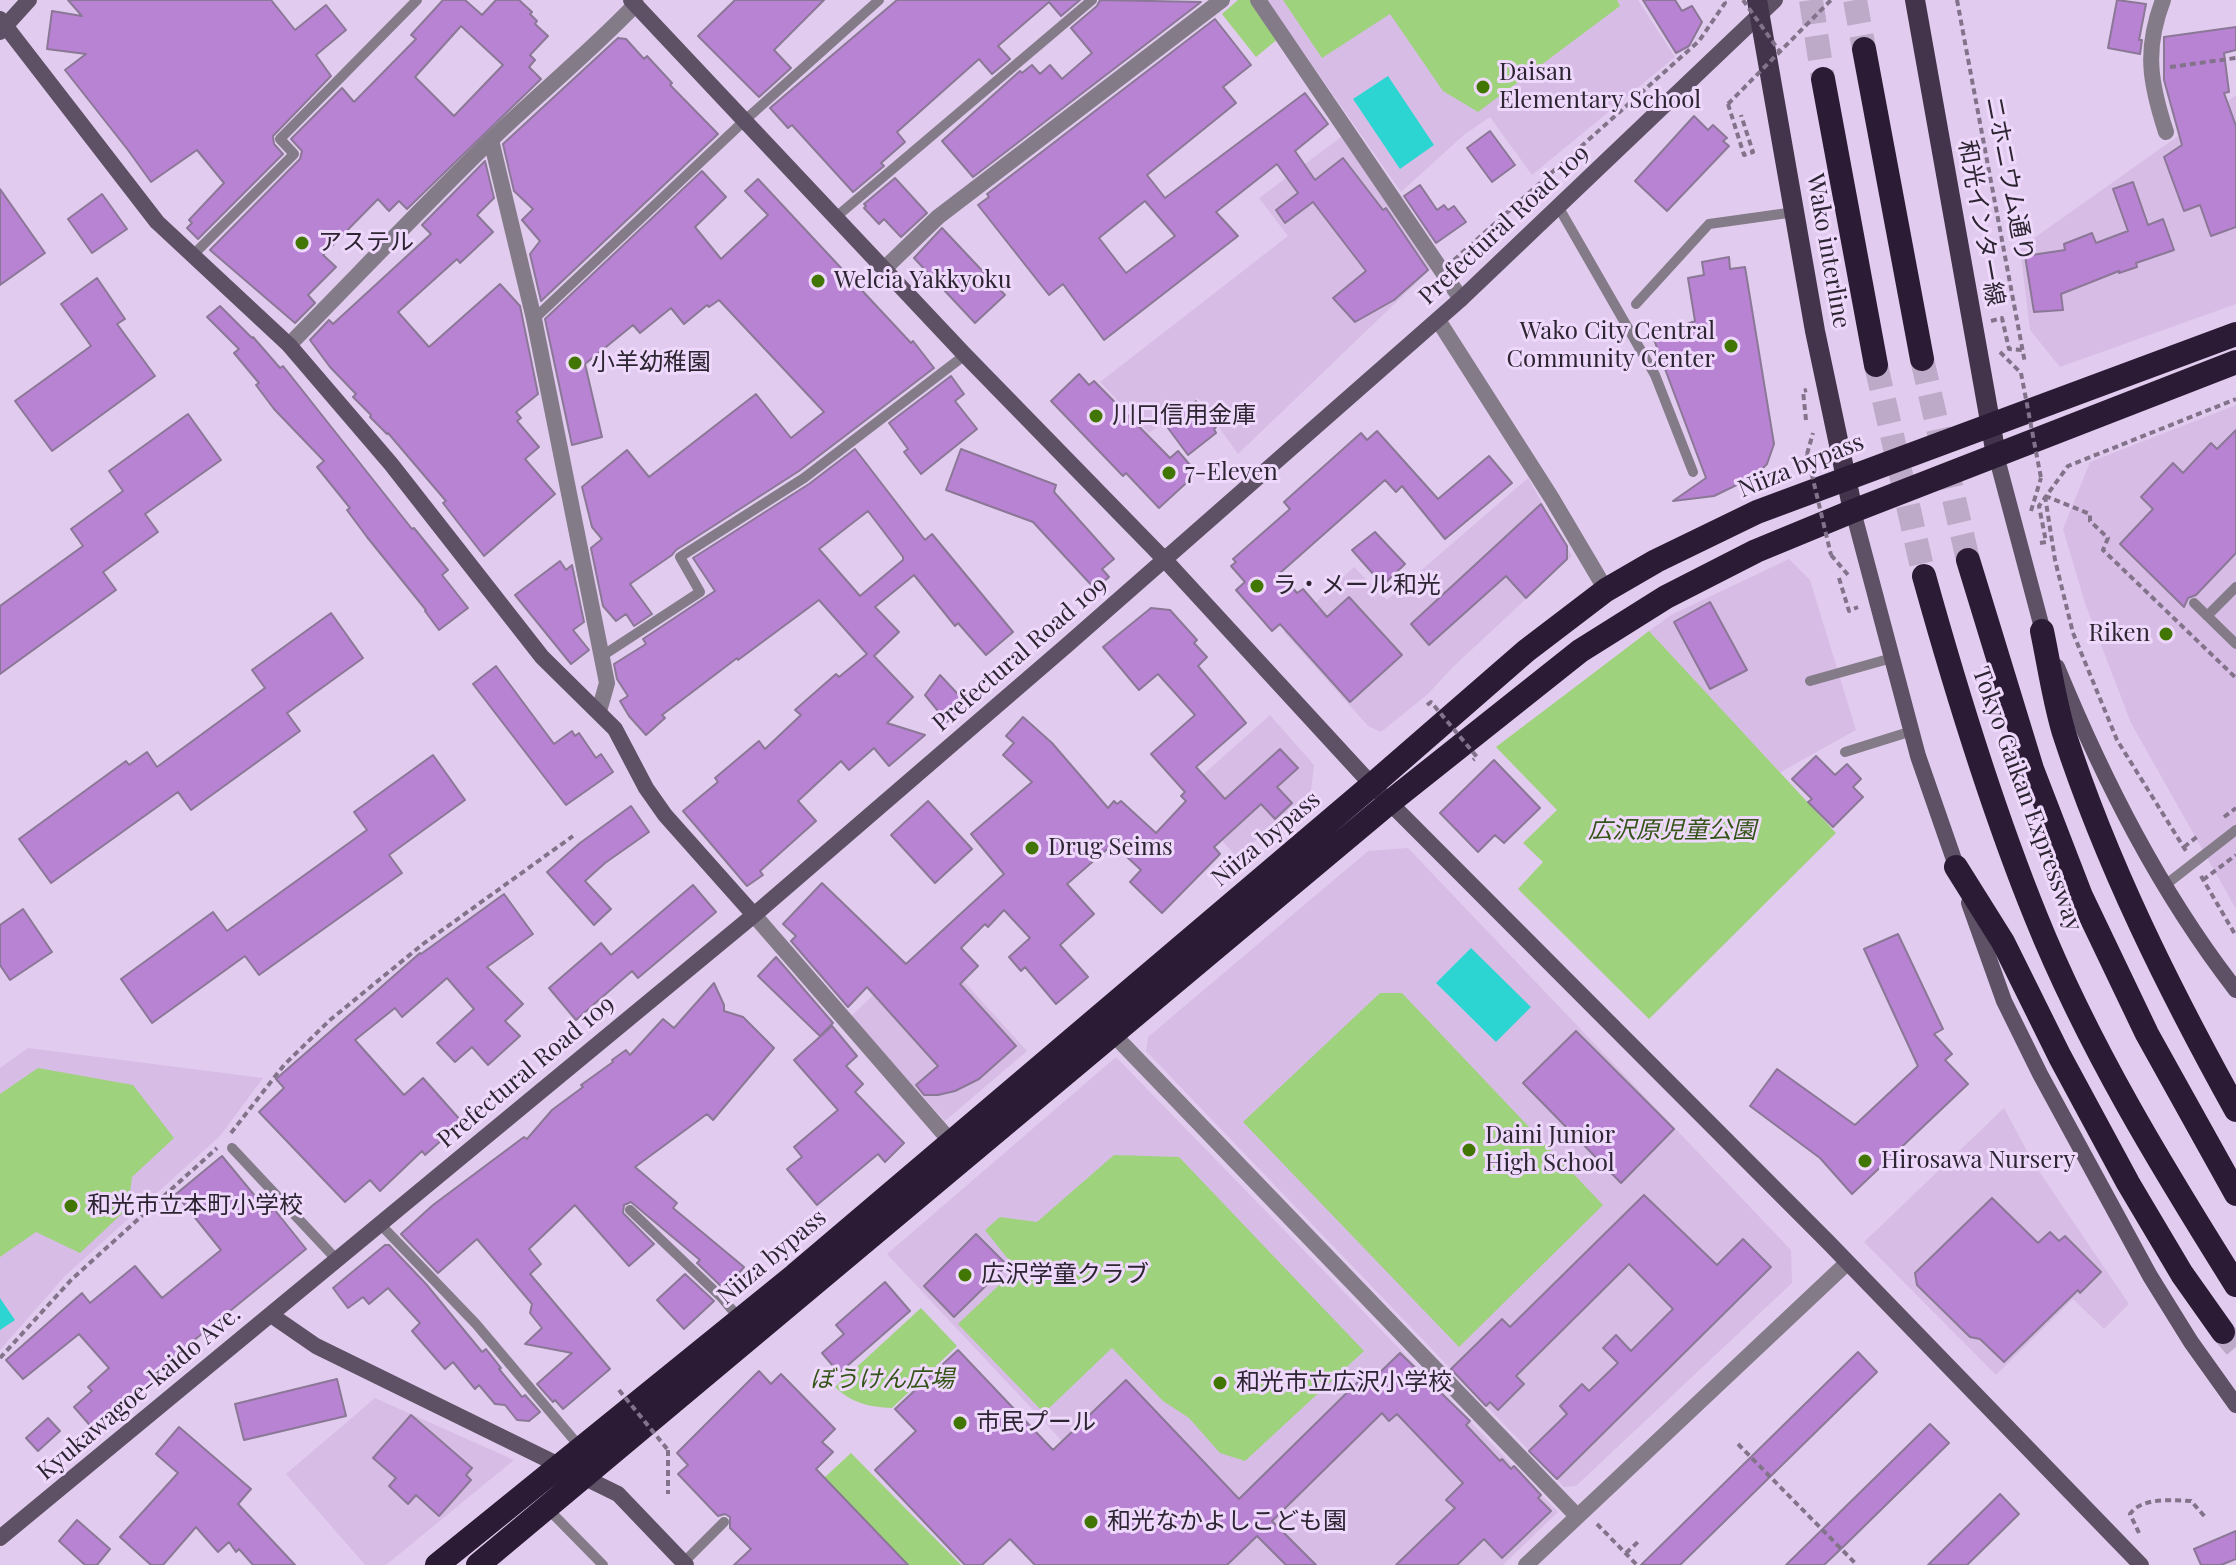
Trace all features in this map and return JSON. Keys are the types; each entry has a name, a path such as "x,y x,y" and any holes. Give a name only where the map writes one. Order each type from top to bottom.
{"highway":[{"path":"1864,49 1922,359"},
{"path":"1823,79 1876,365"},
{"name":"Niiza bypass","path":"437,1565 740,1320 952,1143 1526,651 1606,590 1656,561 1757,512 2236,334"},
{"name":"Niiza bypass","path":"478,1565 1390,802 1535,685 1627,621 1666,597 1756,551 2236,362"},
{"name":"Tokyo Gaikan Expressway","path":"1968,560 2032,769 2081,896 2147,1034 2236,1194"},
{"name":"Tokyo Gaikan Expressway","path":"1924,576 1993,804 2037,919 2100,1054 2187,1207 2236,1285"},
{"path":"2042,631 2063,731 2118,876 2181,1010 2236,1110"},
{"path":"1956,867 2003,942 2128,1183 2182,1274 2223,1332"}],"main road":[{"name":"和光インター線","path":"1915,0 1996,455"},
{"name":"Wako interline","path":"1758,8 1815,331 1853,511"}],"street":[{"path":"29,0 2,26 157,222 289,345 391,464 542,657 615,729 646,788 665,815 952,1143"},
{"path":"884,269 938,217 1222,0"},
{"path":"1258,0 1461,299"},
{"name":"Prefectural Road 109","path":"271,1315 754,915 1165,560 1461,299 1559,208 1758,8 1775,0"},
{"path":"2163,0 2151,42 2152,88 2166,132"},
{"path":"289,345 491,140 595,46 633,2 965,355 1165,560 1372,785 1847,1263 2136,1560"},
{"path":"491,140 534,319 602,656 607,683 599,711"},
{"path":"1438,320 1551,497 1606,590"},
{"path":"1996,455 2042,631 2107,780 2164,886 2236,990"},
{"path":"1853,511 1912,731 2004,1001 2040,1074 2150,1276 2191,1342 2236,1405"},
{"path":"1114,1035 1580,1513"},
{"path":"1526,1565 1847,1263"},
{"path":"271,1315 316,1346 618,1494 685,1564"},
{"name":"Kyukawagoe-kaido Ave.","path":"0,1538 271,1315"}],"lane":[{"path":"192,256 294,154 280,139 417,0"},
{"path":"534,319 744,121 879,0"},
{"path":"836,217 1092,0"},
{"path":"1559,208 1655,375 1693,472"},
{"path":"1636,304 1709,224 1795,212"},
{"path":"602,656 700,592 680,557 804,478 965,355"},
{"path":"2207,616 2236,587"},
{"path":"2194,603 2236,644"},
{"path":"1810,681 1892,658"},
{"path":"1845,752 1912,731"},
{"path":"2164,886 2236,830"},
{"path":"232,1148 337,1260"},
{"path":"630,1210 722,1298 740,1320"},
{"path":"380,1224 476,1324 582,1448"},
{"path":"547,1508 603,1565"},
{"path":"685,1564 724,1522"}],"path":[{"path":"1442,271 1699,41 1725,3 1723,0"},
{"path":"1743,0 1780,52"},
{"path":"1741,115 1753,152 1744,155 1728,104 1831,0"},
{"name":"ニホニウム通り","path":"1957,0 2025,363"},
{"path":"2152,69 2236,58"},
{"path":"1995,335 1991,320 2002,318 2009,349 2023,350"},
{"path":"1999,351 2021,373 2041,478 2030,513"},
{"path":"1803,395 1806,420"},
{"path":"2037,544 2046,542 2039,506 2068,466 2236,399"},
{"path":"1807,454 1831,555 1850,577"},
{"path":"2045,496 2090,514 2090,521 2108,538 2103,550 2236,678"},
{"path":"2045,496 2055,560 2073,633 2117,740 2236,936"},
{"path":"1839,578 1849,611 1859,608 1857,604"},
{"path":"1427,705 1431,702 1477,757 1473,760"},
{"path":"0,1358 72,1279 225,1141 284,1065 330,1020 423,944 573,836"},
{"path":"2203,880 2236,855"},
{"path":"619,1390 668,1450 668,1494"},
{"path":"1738,1444 1857,1565"},
{"path":"2136,1560 2143,1538 2130,1514 2135,1507 2144,1503 2191,1501 2206,1518"},
{"path":"1580,1513 1637,1565"},
{"path":"1626,1553 1640,1540"}],"shaded area":[{"name":"Daisan Elementary School","path":"1267,0 1638,0 1675,57 1532,175 1490,117 1465,134 1401,192"},
{"path":"1388,76 1434,145 1400,169 1353,99"},
{"path":"2236,95 2236,304 2060,367 2030,330 2020,248"},
{"path":"1344,135 1434,266 1238,454 1198,398 1149,433 1100,382 1288,236 1259,198"},
{"name":"Riken","path":"2236,405 2236,909 2131,723 2085,603 2063,529 2090,462"},
{"path":"1528,478 1572,556 1428,694 1381,732 1368,726 1284,632 1354,567 1387,600"},
{"path":"1789,559 1810,580 1856,730 1779,773 1649,631 1671,615"},
{"path":"1270,715 1314,765 1311,791 1237,857 1180,795"},
{"name":"Daini Junior High School","path":"1408,848 1791,1250 1792,1283 1576,1486 1564,1487 1146,1051 1148,1037 1368,851"},
{"path":"929,943 1027,1051 945,1121 851,1016"},
{"path":"1471,948 1531,1007 1496,1042 1436,983"},
{"name":"和光市立本町小学校","path":"28,1048 263,1078 220,1136 65,1276 0,1350 0,1068"},
{"name":"和光市立広沢小学校","path":"1116,1057 1558,1512 1503,1565 1178,1565 887,1254"},
{"path":"2004,1108 2034,1164 2129,1304 2104,1329 2073,1299 1996,1375 1864,1242"},
{"path":"0,1298 15,1320 0,1330"},
{"path":"375,1398 514,1460 386,1565 365,1565 286,1474"}],"green space":[{"path":"1238,0 1251,0 1279,38 1256,57 1222,14"},
{"path":"1283,0 1617,0 1620,6 1478,112 1443,91 1390,14 1322,58"},
{"name":"広沢原児童公園","path":"1649,631 1836,833 1649,1019 1518,889 1543,862 1523,843 1557,810 1496,747"},
{"path":"1380,993 1402,993 1603,1205 1459,1347 1243,1122"},
{"path":"38,1068 133,1085 174,1138 132,1177 128,1208 80,1253 36,1232 0,1257 0,1094"},
{"path":"1114,1155 1179,1157 1364,1351 1245,1461 1220,1453 1189,1418 1163,1401 1112,1348 1044,1413 958,1324 1016,1269 985,1230 1000,1217 1037,1222"},
{"name":"ぼうけん広場","path":"921,1308 957,1346 892,1408 861,1403 835,1387"},
{"path":"851,1453 961,1565 908,1565 824,1478"}],"building":[{"path":"68,0 271,0 295,30 326,5 346,30 316,55 331,76 273,136 274,144 283,154 198,239 187,228 192,223 189,220 224,183 197,150 151,182 65,70 86,54 47,49 52,11 82,16"},
{"path":"443,0 465,0 482,15 496,0 519,0 532,12 530,14 537,21 535,24 548,36 530,55 535,60 529,67 541,79 407,209 399,201 389,211 378,199 323,255 336,267 308,295 315,303 295,323 210,250 300,159 302,151 291,139 342,88 354,102 416,39 411,35","holes":["461,26 503,65 454,116 415,77"]},
{"path":"735,0 824,0 774,50 791,68 759,97 698,36"},
{"path":"897,0 1080,0 1061,16 1049,2 998,46 1010,59 992,74 979,59 897,132 905,142 881,163 884,166 853,192 792,125 788,128 770,108"},
{"path":"1100,0 1201,2 973,177 942,141 1020,71 1022,73 1032,65 1040,74 1050,65 1062,79 1092,53 1071,28"},
{"path":"1643,0 1675,0 1682,11 1692,6 1702,22 1689,46 1676,53"},
{"path":"2117,0 2146,4 2139,40 2142,40 2140,54 2108,48"},
{"path":"1215,19 1251,65 1223,87 1236,103 1147,175 1165,198 1305,93 1328,124 1295,151 1315,180 1343,158 1383,210 1386,208 1428,270 1394,300 1355,322 1333,298 1366,271 1313,202 1285,223 1276,210 1298,193 1277,164 1216,212 1238,236 1104,340 1063,284 1049,295 978,205 989,197 987,194","holes":["1145,201 1175,236 1126,273 1099,238"]},
{"path":"2236,27 2236,50 2224,53 2229,92 2224,93 2236,126 2236,227 2211,236 2200,205 2184,211 2164,157 2182,145 2164,80 2164,37"},
{"path":"618,38 626,39 644,59 647,56 672,83 670,85 718,134 541,301 530,254 540,241 522,220 533,209 514,191 503,144"},
{"path":"1694,116 1708,130 1713,125 1727,138 1723,141 1729,146 1667,211 1635,181"},
{"path":"1490,131 1515,165 1492,182 1467,148"},
{"path":"485,161 494,198 477,215 493,232 460,263 457,259 398,312 429,347 500,284 520,306 538,394 516,412 521,418 517,421 539,447 525,459 555,494 484,556 443,503 446,501 353,397 356,394 310,340 329,320 333,324 431,234 422,225"},
{"path":"702,171 726,197 695,227 721,259 768,215 745,191 758,179 911,343 913,341 934,368 799,471 676,550 630,584 652,614 634,626 626,614 616,621 603,606 591,548 602,539 592,527 582,487 627,450 649,477 756,394 791,438 824,412 719,300 709,307 707,305 684,324 671,308 640,333 633,325 585,364 602,437 572,445 545,319"},
{"path":"895,178 927,213 901,237 884,219 879,224 864,208 864,204"},
{"path":"2133,182 2148,225 2163,219 2174,250 2136,263 2137,267 2061,294 2063,310 2034,312 2025,256 2065,250 2064,244 2092,233 2096,243 2128,231 2113,189"},
{"path":"1420,185 1437,210 1444,205 1448,210 1454,206 1466,222 1436,243 1404,196"},
{"path":"0,189 45,253 0,285"},
{"path":"102,194 127,229 92,253 68,219"},
{"path":"942,228 1005,295 975,323 914,258"},
{"path":"1729,257 1730,269 1745,267 1774,444 1767,464 1755,476 1714,496 1673,501 1706,478 1653,337 1695,321 1688,278 1704,275 1702,262"},
{"path":"97,278 125,319 117,324 155,376 52,451 15,401 91,346 61,304"},
{"path":"220,306 280,368 283,366 448,570 442,575 468,608 439,630 317,467 324,461 274,409 256,385 259,383 234,353 239,349 207,317"},
{"path":"1079,374 1089,385 1094,381 1170,458 1178,451 1197,473 1159,508 1126,473 1123,476 1051,401"},
{"path":"951,376 964,394 955,401 977,429 921,474 904,452 908,449 889,423"},
{"path":"1196,401 1216,427 1216,433 1188,455 1165,424"},
{"path":"188,414 221,460 145,514 158,532 103,572 116,590 0,674 0,606 83,546 71,529 123,491 109,471"},
{"path":"2236,430 2236,553 2196,595 2188,598 2184,607 2120,544 2153,509 2141,497 2173,463 2183,473 2211,443 2217,449"},
{"path":"1377,431 1438,499 1489,456 1512,483 1445,539 1402,486 1396,492 1385,480 1280,573 1297,593 1303,589 1327,617 1349,597 1402,655 1350,702 1280,624 1272,631 1236,590 1245,582 1231,566 1236,562 1233,559 1290,509 1284,502 1361,433 1367,440"},
{"path":"855,449 925,540 932,534 1013,632 986,655 958,623 955,626 914,575 875,607 899,632 874,656 913,697 887,723 925,735 889,766 874,748 849,770 841,761 798,801 816,821 760,871 763,875 747,886 683,811 718,782 715,778 759,741 765,749 801,715 795,710 836,674 839,677 867,654 819,600 662,715 665,718 646,735 620,701 628,696 617,679 614,664 646,644 643,639 715,591 693,558 809,484","holes":["868,511 903,557 860,596 819,549"]},
{"path":"961,449 1056,485 1054,492 1114,559 1102,569 1109,577 1095,589 1033,522 946,490"},
{"path":"1541,504 1567,546 1567,559 1526,598 1506,576 1429,645 1411,624"},
{"path":"1375,532 1405,564 1383,585 1352,550"},
{"path":"560,561 566,570 572,565 584,622 573,630 589,650 571,664 515,595"},
{"path":"1710,602 1747,670 1710,689 1674,622"},
{"path":"1151,608 1170,610 1197,640 1194,643 1207,657 1198,666 1246,723 1196,767 1225,799 1280,749 1298,768 1277,787 1292,803 1275,819 1261,804 1214,847 1220,854 1162,913 1130,882 1141,870 1113,844 1067,884 1094,914 1060,945 1088,977 1056,1004 1025,967 1021,971 1009,957 1030,938 1004,910 988,927 985,924 961,948 978,966 960,984 1016,1046 979,1079 955,1091 924,1095 916,1085 938,1066 867,987 848,1007 791,941 796,936 783,924 822,883 906,964 1004,874 971,834 1032,782 1003,755 1014,743 1006,736 1023,717 1052,743 1108,808 1114,801 1117,804 1121,801 1156,833 1186,801 1181,796 1185,792 1151,754 1195,715 1158,674 1139,690 1103,647"},
{"path":"331,613 363,658 287,713 300,731 191,810 178,792 51,883 19,839 126,761 129,765 147,752 157,767 265,688 252,670"},
{"path":"496,666 554,744 572,731 575,736 579,733 596,758 601,754 613,772 566,805 473,684"},
{"path":"940,675 968,705 947,722 925,695"},
{"path":"433,755 465,800 389,855 402,873 259,975 245,956 152,1023 121,979 213,912 227,931 367,830 354,812"},
{"path":"1816,756 1835,775 1847,764 1861,779 1853,787 1863,797 1833,827 1808,802 1812,799 1792,779"},
{"path":"1494,760 1540,808 1504,843 1495,835 1478,852 1440,813"},
{"path":"928,801 972,849 935,883 891,835"},
{"path":"631,806 649,832 585,881 611,909 594,925 547,872 580,843"},
{"path":"693,885 716,912 638,978 632,971 576,1020 549,988 601,943 611,955"},
{"path":"504,894 533,934 487,967 523,1004 505,1021 520,1036 488,1065 472,1047 455,1062 437,1043 474,1009 447,978 402,1017 395,1008 355,1040 404,1095 423,1078 462,1122 425,1155 422,1151 380,1191 370,1180 345,1202 259,1112 284,1088 276,1079 420,953"},
{"path":"23,909 52,952 10,980 0,965 0,925"},
{"path":"1898,934 1943,1029 1934,1034 1952,1054 1945,1060 1968,1084 1852,1194 1820,1158 1750,1106 1777,1069 1855,1125 1918,1066 1864,949"},
{"path":"776,957 833,1023 820,1036 758,976"},
{"path":"714,983 724,1011 743,1017 774,1048 713,1120 707,1114 635,1167 677,1203 673,1208 744,1267 725,1290 697,1263 700,1260 631,1202 624,1205 623,1213 654,1244 629,1266 575,1205 529,1249 541,1264 530,1274 610,1369 563,1409 537,1384 572,1353 525,1344 542,1328 530,1313 532,1304 477,1239 438,1273 401,1234 433,1205 524,1137 527,1139 552,1110 612,1060 626,1050 630,1055 663,1019 674,1028"},
{"path":"832,1026 857,1056 846,1066 863,1084 855,1092 904,1143 885,1162 878,1154 817,1205 787,1169 802,1157 794,1147 838,1110 794,1060"},
{"path":"1576,1031 1674,1129 1621,1183 1523,1083"},
{"path":"222,1156 269,1213 274,1209 306,1249 160,1368 162,1371 132,1400 94,1430 74,1407 92,1391 88,1387 109,1368 79,1334 23,1379 6,1360 82,1293 90,1303 135,1266 162,1298 221,1250 176,1194"},
{"path":"1644,1195 1717,1265 1743,1239 1771,1267 1557,1479 1529,1451 1567,1414 1560,1406 1582,1384 1589,1391 1618,1363 1603,1348 1616,1335 1631,1351 1673,1309 1629,1264 1516,1376 1524,1384 1498,1410 1490,1402 1486,1406 1451,1369 1502,1319 1510,1327"},
{"path":"1992,1198 2038,1243 2050,1232 2059,1241 2065,1236 2101,1272 2080,1293 2078,1290 2004,1362 1980,1339 1970,1337 1917,1285 1915,1273"},
{"name":"広沢学童クラブ","path":"976,1234 1007,1265 954,1317 924,1286"},
{"path":"385,1245 389,1245 426,1284 482,1352 486,1349 522,1397 525,1395 540,1412 529,1421 517,1420 505,1405 495,1404 479,1385 475,1389 453,1362 445,1369 412,1331 420,1323 388,1288 369,1304 363,1297 348,1308 333,1288"},
{"path":"685,1274 714,1301 684,1329 657,1300"},
{"path":"885,1282 910,1311 839,1373 822,1353 844,1334 836,1325"},
{"path":"958,1350 1053,1450 1126,1380 1239,1499 1366,1374 1372,1380 1400,1353 1470,1421 1466,1425 1500,1461 1502,1459 1511,1469 1514,1466 1541,1495 1538,1498 1551,1511 1502,1558 1484,1539 1457,1565 1396,1565 1455,1508 1446,1500 1463,1483 1397,1414 1389,1421 1382,1413 1272,1521 1316,1565 1286,1565 1257,1536 1227,1565 1035,1565 1010,1539 982,1565 965,1565 875,1470 916,1431 895,1409"},
{"path":"1858,1352 1877,1372 1680,1565 1641,1565"},
{"path":"759,1371 771,1384 781,1374 835,1429 822,1442 833,1452 816,1469 908,1565 734,1565 751,1549 730,1528 730,1517 725,1514 718,1516 678,1474 688,1465 677,1453"},
{"path":"337,1379 346,1416 244,1440 235,1404"},
{"path":"411,1415 472,1468 466,1475 471,1480 439,1516 416,1495 408,1504 389,1486 396,1478 373,1458"},
{"path":"48,1418 60,1431 38,1451 26,1438"},
{"path":"1930,1424 1949,1443 1844,1546 1824,1565 1786,1565"},
{"path":"179,1427 251,1489 238,1504 295,1565 253,1565 229,1542 218,1552 196,1527 163,1565 151,1565 120,1537 178,1473 156,1454"},
{"path":"2000,1494 2019,1514 1967,1565 1928,1565"},
{"path":"77,1520 110,1549 97,1565 85,1565 59,1541"},
{"path":"2236,1531 2236,1559 2221,1565 2201,1565 2194,1549"}],"tunnel":[{"path":"1811,0 1823,79"},
{"path":"1855,0 1864,49"},
{"path":"1922,359 1968,560"},
{"path":"1876,365 1924,576"},
{"path":"2223,1332 2236,1347"}],"place":[{"name":"Daisan Elementary School","path":"1483,87"},
{"name":"アステル","path":"302,243"},
{"name":"Welcia Yakkyoku","path":"818,281"},
{"name":"Wako City Central Community Center","path":"1731,346"},
{"name":"小羊幼稚園","path":"575,363"},
{"name":"川口信用金庫","path":"1096,416"},
{"name":"7-Eleven","path":"1169,473"},
{"name":"ラ・メール和光","path":"1257,586"},
{"name":"Riken","path":"2166,634"},
{"name":"Drug Seims","path":"1032,848"},
{"name":"Daini Junior High School","path":"1469,1150"},
{"name":"Hirosawa Nursery","path":"1865,1161"},
{"name":"和光市立本町小学校","path":"71,1206"},
{"name":"広沢学童クラブ","path":"965,1275"},
{"name":"和光市立広沢小学校","path":"1220,1383"},
{"name":"市民プール","path":"960,1423"},
{"name":"和光なかよしこども園","path":"1091,1522"}]}
